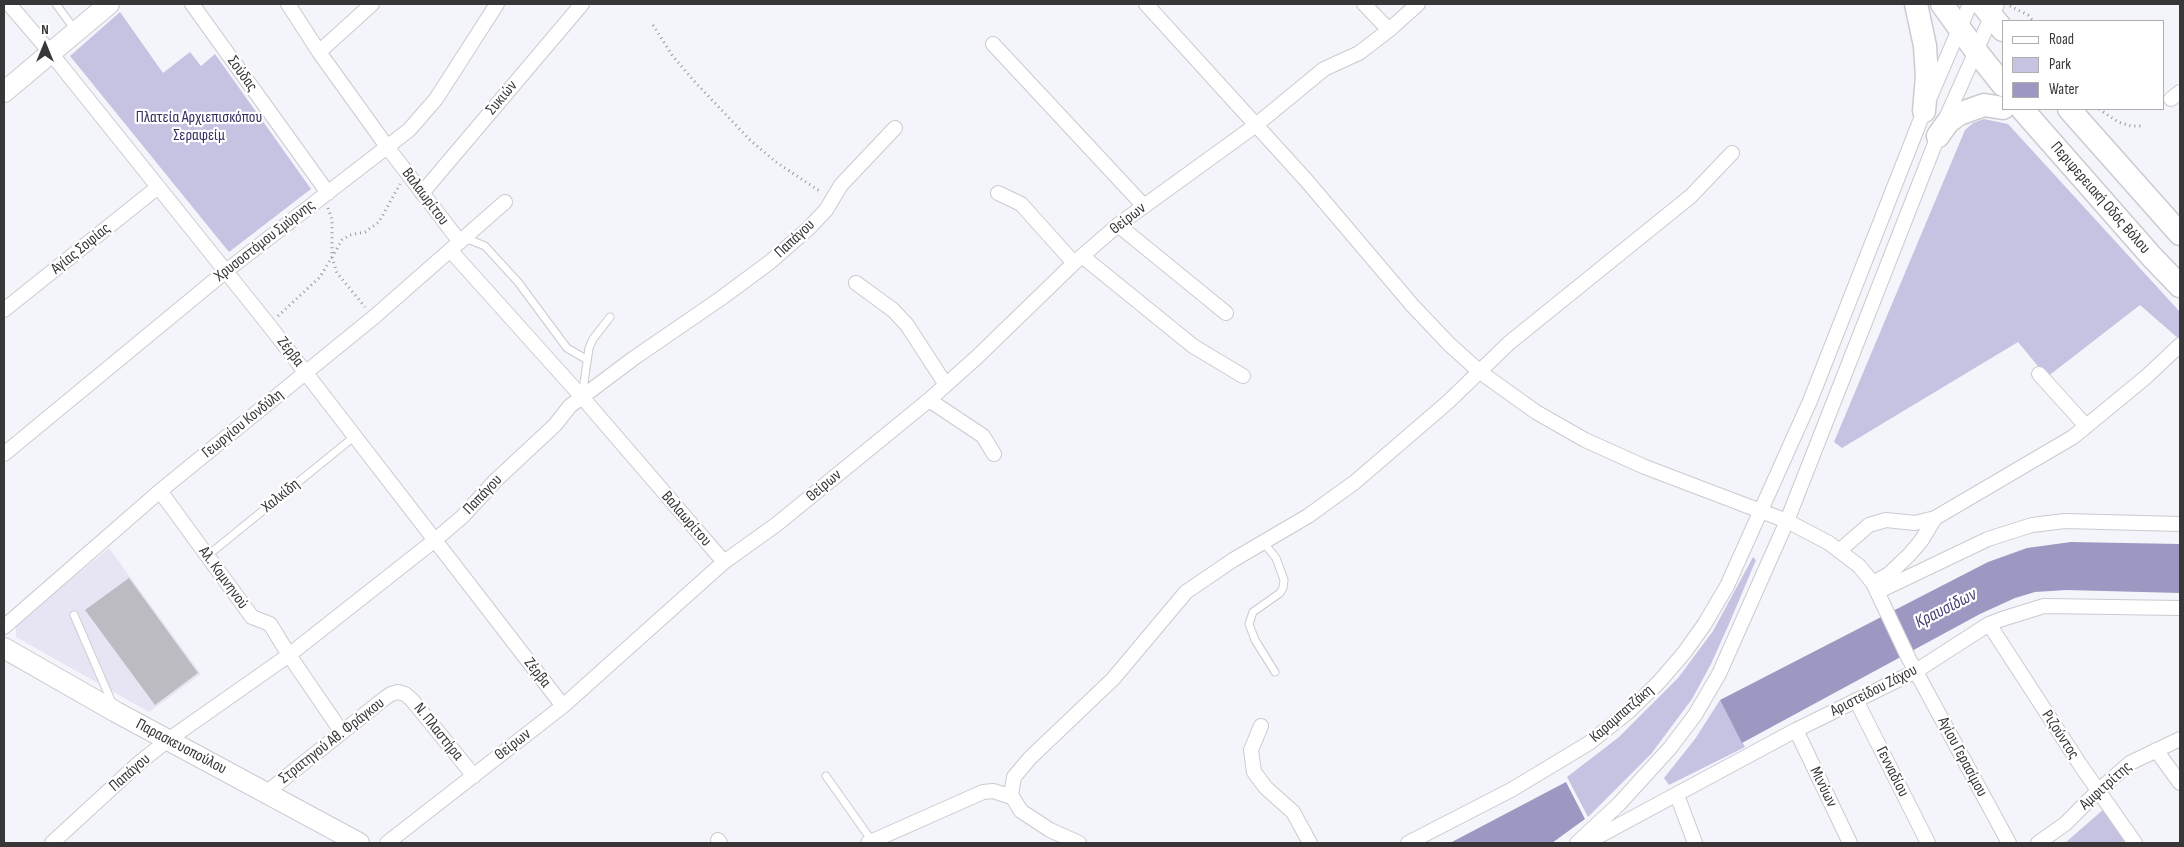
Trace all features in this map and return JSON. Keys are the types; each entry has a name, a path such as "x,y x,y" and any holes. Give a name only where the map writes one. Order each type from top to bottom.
{"main road":[{"path":"1916,4 1925,46 1927,77 1924,111"},
{"path":"1942,4 2002,84"},
{"path":"1938,136 1948,122 1966,110 1984,105 2002,108"},
{"path":"2011,110 2026,114"},
{"path":"2070,110 2180,234"},
{"name":"Περιφερειακή Οδός Βόλου","path":"2026,114 2152,257 2180,286"}],"street":[{"name":"Ζέρβα","path":"9,4 50,52 268,324 563,706"},
{"path":"4,92 109,4"},
{"name":"Σούδας","path":"192,4 324,196"},
{"name":"Βαλαωρίτου","path":"288,4 319,52 422,193 455,246 724,562"},
{"path":"319,52 372,4"},
{"name":"Χρυσοστόμου Σμύρνης","path":"4,454 226,271 409,130 436,99 497,4"},
{"name":"Αγίου Γερασίμου","path":"1146,4 1306,180 1412,305 1449,344 1480,372 1536,412 1594,444 1645,467 1787,521 1829,543 1859,566 1875,588 1908,657 2009,843"},
{"path":"1364,4 1389,30"},
{"name":"Θείρων","path":"387,843 563,706 724,562 800,506 929,400 1078,260 1118,226 1256,125 1324,69 1359,53 1418,4"},
{"name":"Καραμπατζάκη","path":"1408,843 1545,771 1589,743 1640,700 1680,658 1704,625 1727,586 1810,401 1924,111 1970,4"},
{"name":"Συκιών","path":"422,193 579,5"},
{"path":"1577,843 1619,804 1670,748 1700,707 1726,661 1787,521 1938,136 1995,12"},
{"path":"993,44 1144,206"},
{"name":"Παπάγου","path":"52,843 168,740 289,655 435,540 462,517 496,480 555,425 570,406 634,358 720,300 770,262 810,228 826,210 841,185 895,128"},
{"path":"1079,843 1050,830 1021,811 1012,797 1011,784 1022,767 1113,679 1186,592 1332,500 1448,402 1510,343 1691,196 1732,152"},
{"name":"Αγίας Σοφίας","path":"4,310 158,186"},
{"path":"998,192 1021,204 1078,260 1193,346 1243,376"},
{"name":"Γεωργίου Κονδύλη","path":"4,627 160,490 374,317 505,202"},
{"path":"1118,226 1226,312"},
{"path":"856,283 893,310 907,325 946,385"},
{"path":"1839,551 1868,525 1886,520 1915,523 1935,518 2073,437 2146,377 2180,345"},
{"path":"2039,374 2086,426"},
{"path":"929,400 983,436 994,454"},
{"name":"Αλ. Κομνηνού","path":"160,490 252,616 270,624 341,731"},
{"path":"1875,588 1921,541 1935,518"},
{"path":"1875,588 1988,539 2032,524 2065,521 2180,524"},
{"name":"Αριστείδου Ζάχου","path":"1585,843 1600,840 1677,794 1796,730 1916,671 1989,624 2044,606 2180,608"},
{"name":"Ριζούντος","path":"1989,624 2134,843"},
{"name":"Παρασκευοπούλου","path":"4,648 116,712 359,843"},
{"name":"Στρατηγού Αθ. Φράγκου","path":"266,793 341,731 392,694 398,692"},
{"name":"Ν. Πλαστήρα","path":"398,692 405,694 412,700 474,776"},
{"name":"Γενναδίου","path":"1856,700 1928,843"},
{"path":"1261,726 1251,750 1254,772 1266,788 1292,812 1310,843"},
{"name":"Μινύων","path":"1796,730 1850,843"},
{"name":"Αμφιτρίτης","path":"2038,843 2065,824 2098,790 2130,763 2180,739"},
{"path":"2156,750 2180,784"},
{"path":"870,842 983,792 993,791 1012,797"},
{"path":"1677,794 1695,843"}],"lane":[{"path":"56,4 76,30"},
{"name":"Βαλαωρίτου","path":"455,246 470,240 486,246 518,282 562,342 572,352 586,359"},
{"path":"582,397 586,359 592,340 610,317"},
{"name":"Χαλκίδη","path":"207,556 355,436"},
{"path":"1263,542 1276,558 1284,580 1283,588 1280,593 1253,612 1249,624 1255,640 1275,672"},
{"path":"74,616 116,712"},
{"path":"826,776 870,842"}],"path":[{"path":"1995,12 2016,8 2028,15 2032,20"},
{"path":"652,25 672,55 694,82 750,140 776,162 831,200"},
{"path":"2100,110 2118,122 2131,126 2144,126"},
{"path":"268,324 314,284 342,240 350,235 365,232 379,222 395,190 408,174"},
{"path":"324,196 332,214 332,257 337,273 374,317"}],"shaded area":[{"path":"109,548 201,674 149,712 16,637 16,624"}],"green space":[{"name":"Πλατεία Αρχιεπισκόπου Σεραφείμ","path":"120,12 163,73 190,52 201,66 215,54 311,189 229,252 70,56"},
{"path":"1984,119 2008,124 2180,312 2180,338 2140,305 2047,377 2018,342 1842,448 1834,442 1965,130 1973,123"},
{"path":"1753,557 1756,560 1729,624 1711,664 1692,699 1651,754 1588,817 1567,777 1619,737 1678,678 1713,631"},
{"path":"1720,700 1745,747 1669,785 1664,778 1695,739"},
{"path":"2104,809 2129,843 2065,843"}],"water":[{"name":"Κραυσίδων","path":"2071,542 2180,544 2180,593 2066,590 2035,592 2015,598 1980,614 1742,743 1720,700 1988,562 2027,548"},
{"path":"1566,782 1585,819 1552,843 1450,843"}],"building":[{"path":"129,578 198,673 155,705 85,610"}]}
